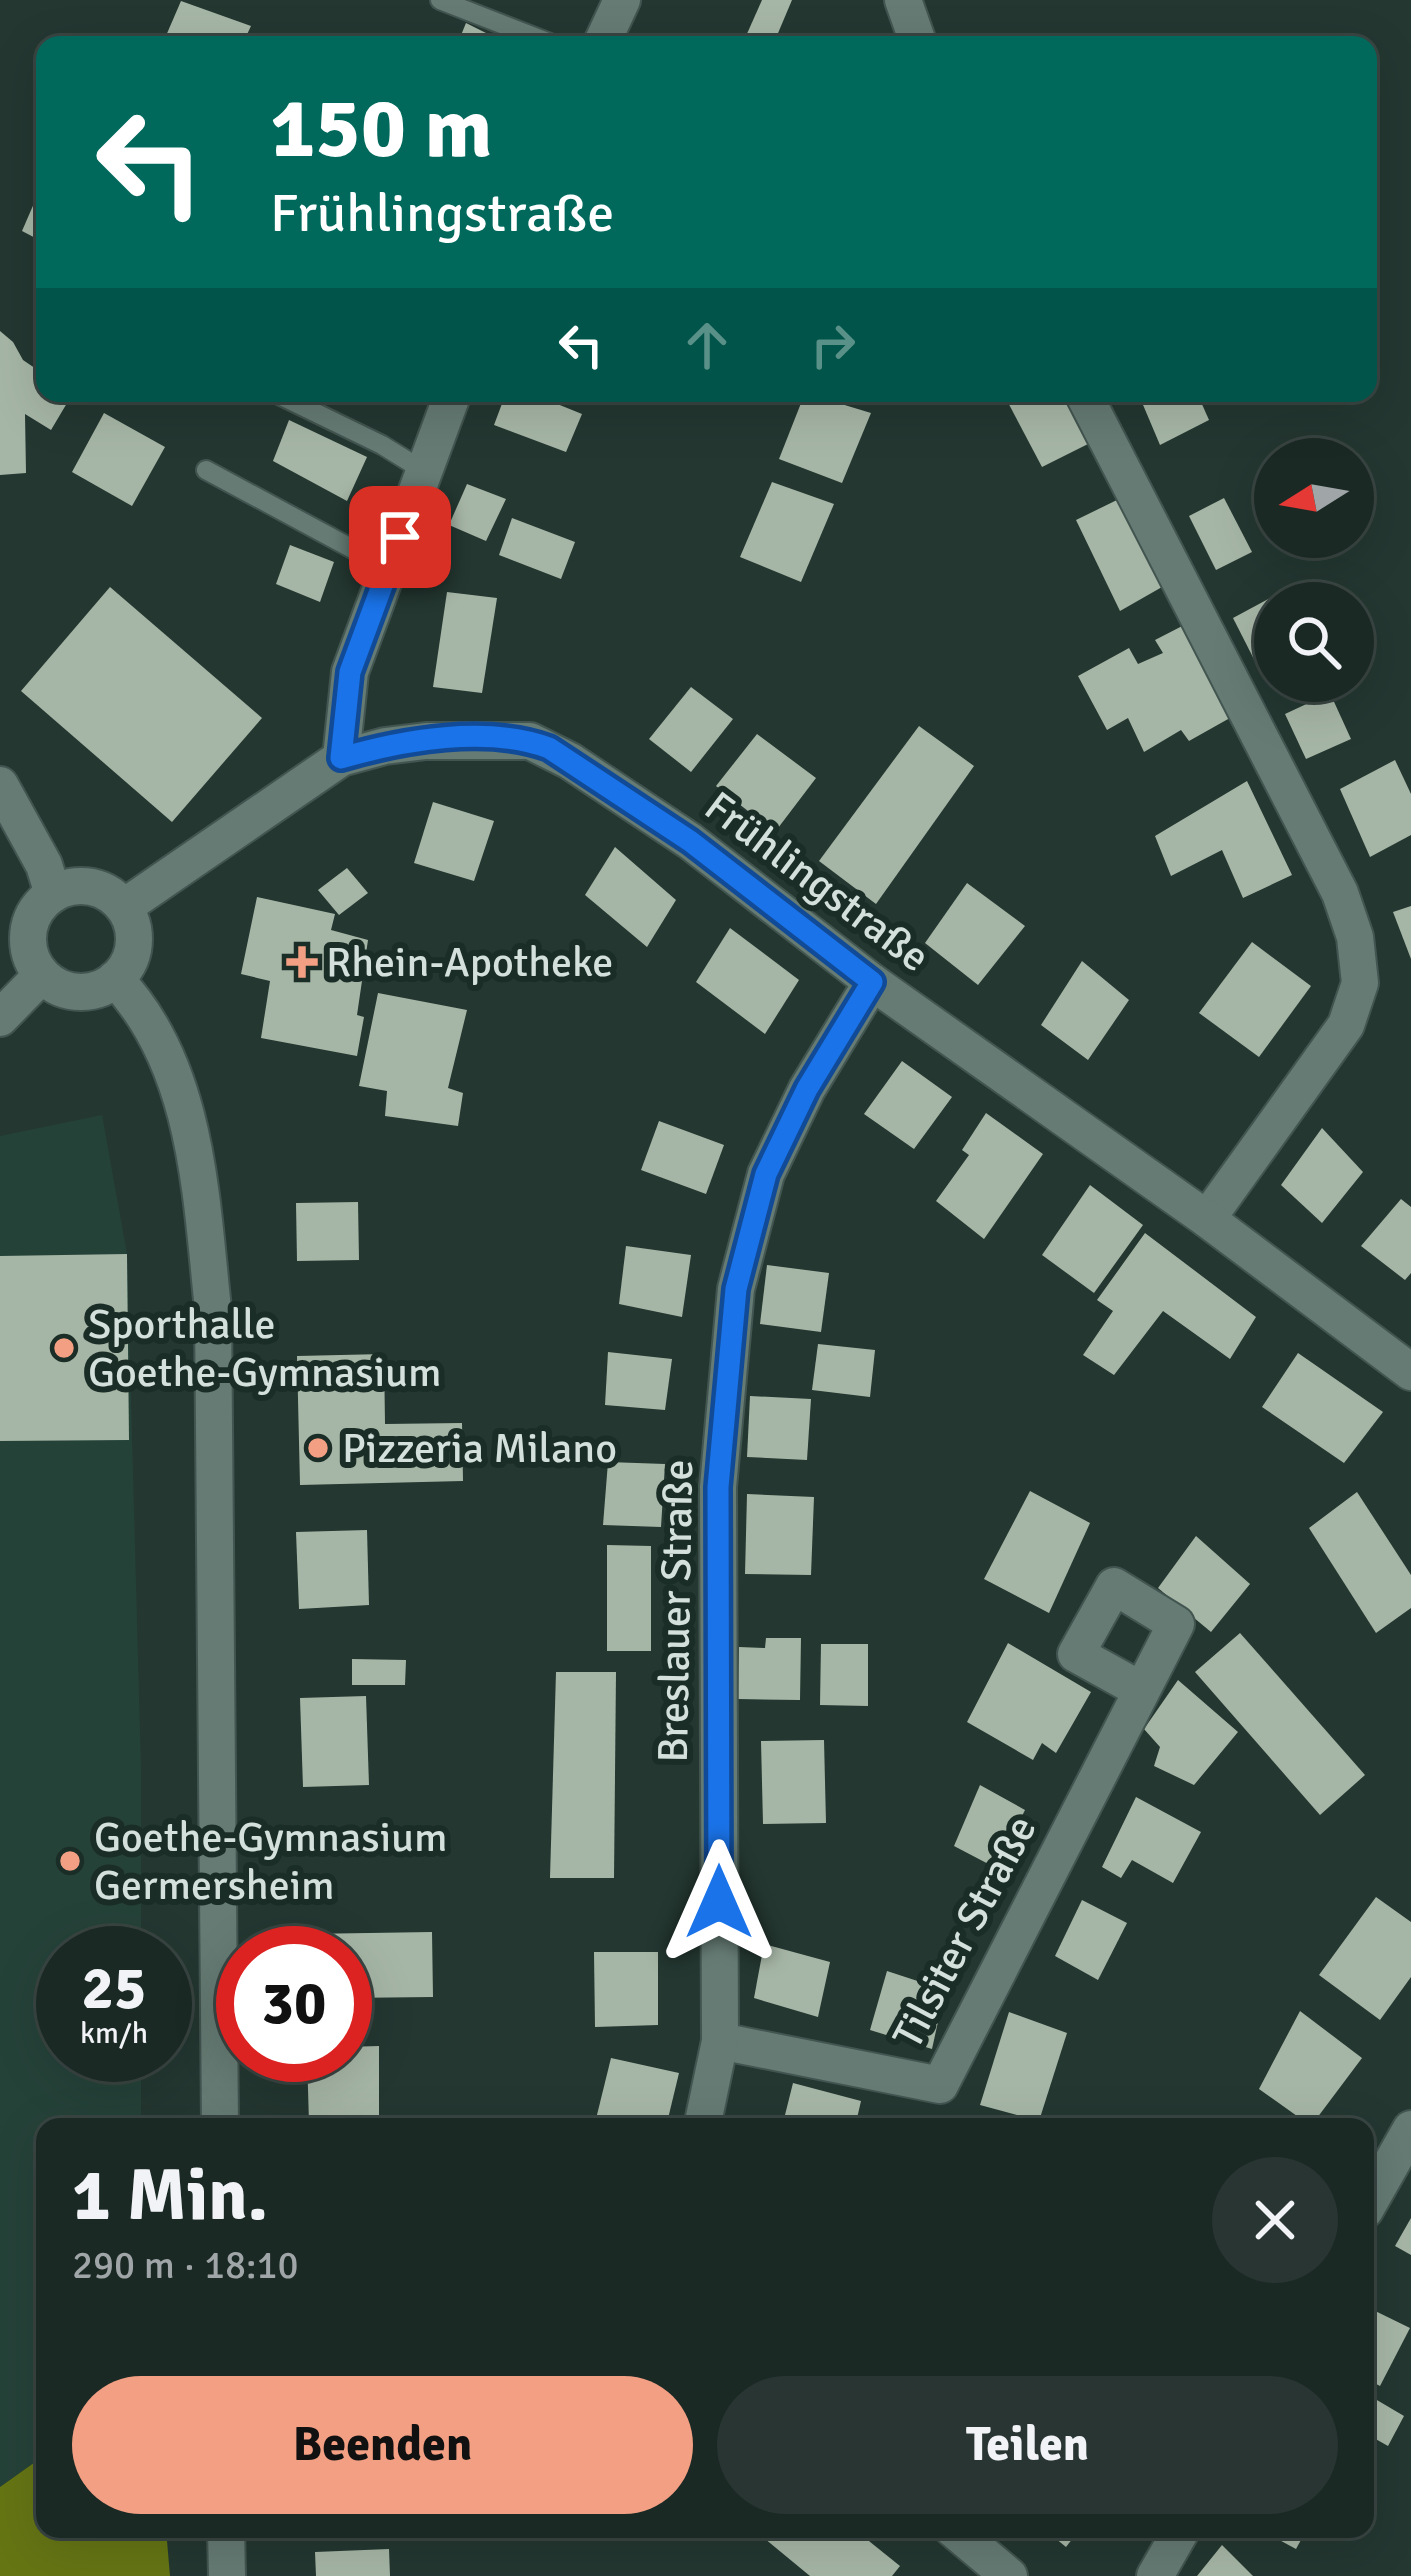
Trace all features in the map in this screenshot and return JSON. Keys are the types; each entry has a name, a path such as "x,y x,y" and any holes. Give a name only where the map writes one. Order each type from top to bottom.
{"street":[{"path":"605,36 622,0"},
{"path":"903,0 917,36"},
{"path":"341,758 350,672 451,402"},
{"path":"1088,402 1340,893 1355,937 1360,982 1346,1025 1208,1219"},
{"name":"Frühlingstraße","path":"124,908 341,758 385,746 479,738 530,741 549,748 690,841 872,982 1208,1219 1411,1372"},
{"path":"0,785 44,865 53,894"},
{"path":"68,887 99,888 124,908 134,937 126,968 116,979 86,992 55,985 43,975 29,947 29,932 41,904 53,894 68,887"},
{"path":"0,1018 43,975"},
{"path":"116,979 161,1044 181,1097 202,1202 213,1309 220,2118"},
{"name":"Breslauer Straße","path":"704,2118 720,2041 718,1487 736,1289 766,1174 807,1089 872,982"},
{"name":"Tilsiter Straße","path":"720,2041 940,2085 1141,1690"},
{"path":"1374,2194 1411,2129"},
{"path":"226,2538 227,2576"},
{"path":"964,2538 1009,2576"},
{"path":"1155,2576 1177,2538"}],"lane":[{"path":"440,0 533,36"},
{"path":"294,402 424,471"},
{"path":"206,470 388,568"}],"shaded area":[{"name":"Goethe-Gymnasium Germersheim","path":"102,1115 127,1254 141,1926 36,1926 36,2082 141,2082 141,2118 36,2118 36,2461 0,2487 0,1136"}],"green space":[{"path":"36,2461 36,2538 167,2538 170,2576 0,2576 0,2487"}],"building":[{"path":"762,0 792,0 777,36 746,36"},
{"path":"181,1 251,26 246,36 166,36"},
{"path":"466,23 492,36 461,36"},
{"path":"36,199 36,238 22,231"},
{"path":"0,331 36,369 36,402 68,402 51,430 25,414 26,473 0,475"},
{"path":"503,402 552,402 582,414 566,452 494,425"},
{"path":"801,402 835,402 871,413 842,483 779,459"},
{"path":"1008,402 1068,402 1090,443 1042,467"},
{"path":"1142,402 1201,402 1209,420 1160,445"},
{"path":"104,413 165,447 132,506 72,472"},
{"path":"289,420 367,457 347,501 273,461"},
{"path":"772,482 834,504 801,582 740,557"},
{"path":"467,484 506,499 486,541 449,525"},
{"path":"1224,498 1252,552 1216,570 1189,516"},
{"path":"1119,499 1162,587 1120,611 1076,520"},
{"path":"512,518 575,542 561,579 499,555"},
{"path":"290,545 334,562 320,602 276,584"},
{"path":"110,587 262,718 172,822 21,691"},
{"path":"447,592 497,598 482,693 433,687"},
{"path":"1254,607 1254,659 1233,618"},
{"path":"1190,622 1237,714 1189,741 1181,730 1144,752 1128,718 1107,730 1078,676 1129,648 1138,664 1163,653 1155,640"},
{"path":"691,687 733,719 691,772 649,739"},
{"path":"1311,702 1334,702 1351,739 1306,759 1285,714"},
{"path":"919,726 974,766 876,904 819,861"},
{"path":"757,734 816,778 775,832 716,786"},
{"path":"1395,760 1411,794 1411,835 1370,857 1340,789"},
{"path":"1247,781 1292,875 1243,898 1222,850 1171,876 1155,836"},
{"path":"433,802 494,821 474,881 414,863"},
{"path":"615,847 676,900 647,947 585,895"},
{"path":"347,868 368,893 339,915 318,890"},
{"path":"967,883 1025,926 978,985 925,943"},
{"path":"257,897 335,914 331,930 368,940 357,1015 364,1017 357,1056 261,1038 270,981 241,974"},
{"path":"1411,906 1411,959 1393,912"},
{"path":"730,928 799,980 765,1034 696,982"},
{"path":"1252,942 1311,986 1259,1057 1199,1013"},
{"path":"1082,961 1129,1000 1088,1060 1041,1025"},
{"path":"378,993 467,1010 448,1088 463,1093 458,1126 385,1116 387,1091 359,1086"},
{"path":"902,1061 952,1097 914,1149 864,1114"},
{"path":"986,1113 1043,1154 984,1239 936,1201 969,1155 962,1150"},
{"path":"659,1121 724,1145 706,1194 641,1170"},
{"path":"1322,1128 1363,1172 1322,1223 1281,1185"},
{"path":"1090,1185 1143,1225 1094,1293 1042,1255"},
{"path":"1401,1199 1411,1207 1411,1273 1405,1280 1361,1246"},
{"path":"358,1202 359,1260 297,1261 296,1203"},
{"path":"1145,1233 1256,1317 1230,1359 1163,1311 1114,1375 1083,1355 1113,1311 1097,1300"},
{"path":"626,1246 691,1255 682,1317 619,1304"},
{"name":"Sporthalle Goethe-Gymnasium","path":"127,1254 129,1440 0,1441 0,1256"},
{"path":"767,1265 829,1273 821,1332 760,1324"},
{"path":"818,1344 875,1350 870,1397 812,1390"},
{"path":"608,1352 672,1359 665,1410 605,1405"},
{"path":"1298,1353 1383,1412 1344,1463 1262,1407"},
{"path":"384,1354 385,1424 462,1423 463,1481 300,1485 297,1356"},
{"path":"750,1396 811,1399 807,1460 747,1457"},
{"path":"608,1462 665,1464 661,1527 603,1525"},
{"path":"1030,1491 1090,1523 1049,1613 984,1579"},
{"path":"1357,1492 1411,1575 1411,1608 1376,1633 1309,1528"},
{"path":"747,1494 814,1497 811,1575 745,1574"},
{"path":"367,1530 369,1605 299,1609 296,1532"},
{"path":"1196,1536 1250,1584 1211,1632 1158,1588"},
{"path":"607,1545 651,1546 651,1651 607,1651"},
{"path":"1240,1633 1365,1775 1320,1815 1195,1672"},
{"path":"766,1638 801,1638 800,1700 738,1699 739,1647 765,1648"},
{"path":"1008,1643 1091,1692 1056,1753 1042,1743 1033,1760 967,1722"},
{"path":"821,1644 868,1644 868,1706 820,1705"},
{"path":"352,1659 406,1660 405,1685 352,1685"},
{"path":"556,1672 616,1672 614,1878 550,1878"},
{"path":"1178,1680 1238,1732 1194,1785 1154,1766 1160,1747 1144,1729"},
{"path":"366,1696 369,1785 303,1787 300,1698"},
{"path":"824,1740 826,1823 763,1824 761,1741"},
{"path":"980,1785 1025,1810 996,1868 954,1846"},
{"path":"1136,1797 1201,1832 1173,1883 1132,1860 1121,1878 1102,1867"},
{"path":"1376,1897 1411,1922 1411,1977 1380,2020 1319,1975"},
{"path":"1082,1900 1127,1923 1098,1980 1055,1956"},
{"path":"432,1932 433,1997 372,1998 372,1933"},
{"path":"764,1944 830,1962 818,2017 754,1998"},
{"path":"594,1952 658,1952 658,2025 595,2027"},
{"path":"887,1971 945,1990 932,2049 870,2030"},
{"path":"1300,2011 1362,2058 1317,2118 1300,2118 1259,2089"},
{"path":"1009,2012 1067,2033 1040,2118 980,2105"},
{"path":"372,2046 379,2046 379,2118 309,2118 308,2082 372,2082"},
{"path":"611,2058 679,2073 668,2118 596,2118"},
{"path":"793,2083 861,2101 857,2118 784,2118"},
{"path":"1411,2218 1411,2255 1395,2246"},
{"path":"1374,2310 1410,2328 1380,2386 1374,2383"},
{"path":"1374,2398 1404,2416 1388,2446 1374,2438"},
{"path":"764,2538 865,2538 900,2566 892,2576 810,2576"},
{"path":"1276,2538 1302,2538 1296,2549"},
{"path":"1222,2545 1253,2576 1197,2576"},
{"path":"389,2549 390,2576 316,2576 315,2552"}],"place":[{"name":"Rhein-Apotheke","path":"302,962"},
{"name":"Sporthalle Goethe-Gymnasium","path":"64,1348"},
{"name":"Pizzeria Milano","path":"318,1448"},
{"name":"Goethe-Gymnasium Germersheim","path":"70,1861"}],"route":[{"path":"400,537 350,672 341,758 385,746 479,738 530,741 549,748 690,841 872,982 807,1089 766,1174 736,1289 718,1487 719,1902"}]}
